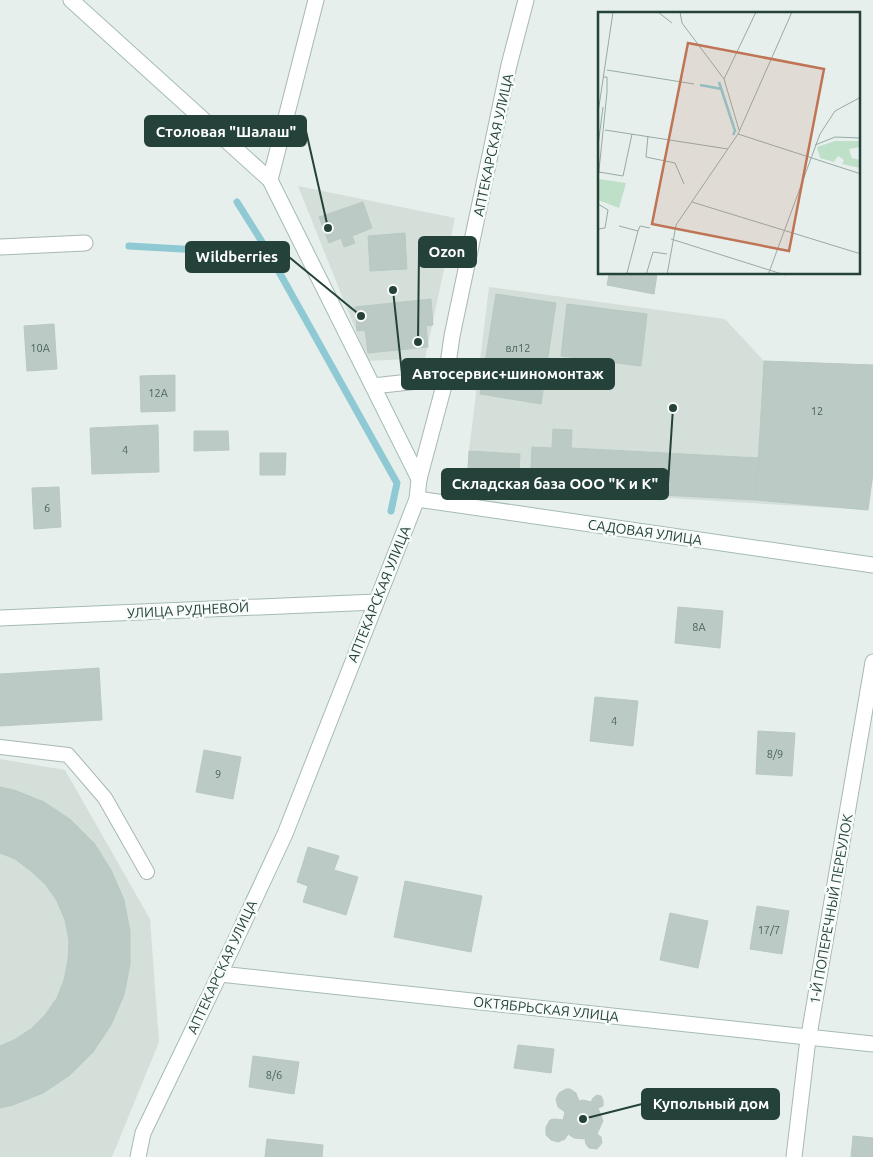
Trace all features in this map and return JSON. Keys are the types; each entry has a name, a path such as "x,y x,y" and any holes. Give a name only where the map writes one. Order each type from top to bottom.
{"street":[{"path":"71,0 270,180 419,479"},
{"path":"270,180 316,0"},
{"name":"АПТЕКАРСКАЯ УЛИЦА","path":"138,1157 143,1133 285,834 417,500 419,479 446,378 452,336 509,66 526,0"},
{"path":"0,246 85,243"},
{"path":"373,386 446,378"},
{"name":"САДОВАЯ УЛИЦА","path":"417,500 873,565"},
{"name":"УЛИЦА РУДНЕВОЙ","path":"0,618 376,602"},
{"name":"1-Й ПОПЕРЕЧНЫЙ ПЕРЕУЛОК","path":"794,1157 809,1038 873,662"},
{"name":"ОКТЯБРЬСКАЯ УЛИЦА","path":"220,974 873,1044"}],"lane":[{"path":"0,747 68,755 105,798 147,872"}],"shaded area":[{"path":"298,186 455,218 425,358 368,361"},
{"path":"489,287 725,319 764,361 873,365 873,473 868,510 467,486 469,451"},
{"path":"0,759 65,770 150,919 159,1042 112,1157 0,1157"}],"building":[{"path":"363,202 372,228 352,236 355,243 344,247 341,238 329,243 319,217"},
{"path":"405,233 407,269 370,271 368,236"},
{"path":"609,275 657,275 654,294 607,285"},
{"path":"496,294 556,303 541,404 480,394"},
{"path":"431,299 433,325 426,326 428,347 368,353 365,330 357,331 355,307"},
{"path":"567,304 647,314 641,366 561,356"},
{"path":"54,324 57,369 27,371 24,326"},
{"path":"764,361 873,365 873,473 868,510 756,500"},
{"path":"175,375 175,411 141,412 140,376"},
{"path":"158,425 159,472 92,474 90,428"},
{"path":"553,429 572,430 571,448 758,458 756,500 530,488 532,447 552,448"},
{"path":"194,431 228,431 229,450 194,451"},
{"path":"469,451 520,454 518,489 467,486"},
{"path":"260,453 286,453 285,475 260,475"},
{"path":"59,487 61,527 34,529 32,488"},
{"path":"678,607 723,611 720,648 675,643"},
{"path":"99,668 102,720 0,726 0,674"},
{"path":"595,697 638,701 633,746 590,741"},
{"path":"758,731 795,733 792,776 756,774"},
{"path":"204,750 241,757 233,799 196,792"},
{"path":"0,787 14,790 44,802 71,820 94,843 111,870 124,900 130,931 130,964 124,995 111,1025 93,1052 70,1075 43,1093 0,1108 0,1046 31,1029 45,1015 57,998 64,980 69,940 65,920 57,901 46,885 15,859 0,853"},
{"path":"308,847 339,856 334,870 358,877 346,915 303,902 308,886 297,882"},
{"path":"405,881 482,896 471,952 394,937"},
{"path":"757,906 789,911 782,954 750,949"},
{"path":"670,913 708,921 698,968 660,960"},
{"path":"518,1045 554,1049 551,1073 514,1068"},
{"path":"253,1056 299,1062 294,1094 249,1087"},
{"path":"566,1089 576,1093 579,1101 591,1102 597,1095 601,1096 603,1106 598,1108 603,1121 597,1134 601,1137 602,1143 597,1149 589,1148 585,1139 574,1138 568,1134 565,1139 558,1142 551,1140 546,1135 546,1127 550,1120 563,1120 565,1112 558,1107 556,1099 559,1093"},
{"path":"853,1136 873,1138 873,1157 851,1157"},
{"path":"267,1139 323,1145 322,1157 265,1157"}],"waterway":[{"path":"237,202 264,245 397,483 391,511"},
{"path":"129,246 234,252 264,245"}],"place":[{"name":"Столовая \"Шалаш\"","path":"328,228"},
{"name":"Автосервис+шиномонтаж","path":"393,290"},
{"name":"Wildberries","path":"361,316"},
{"name":"Ozon","path":"418,342"},
{"name":"Складская база ООО \"К и К\"","path":"673,408"},
{"name":"Купольный дом","path":"583,1119"}]}
